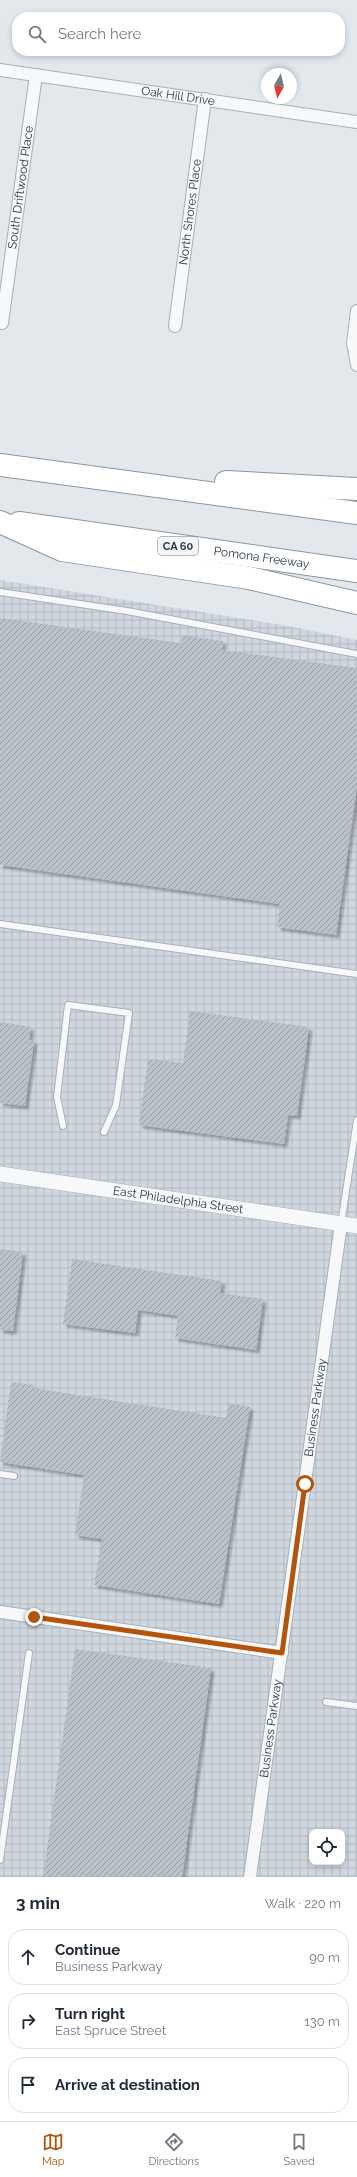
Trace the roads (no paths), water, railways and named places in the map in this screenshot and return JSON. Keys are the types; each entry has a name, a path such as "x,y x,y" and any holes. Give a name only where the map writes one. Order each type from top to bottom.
{"highway":[{"path":"0,465 357,513"},
{"path":"74,475 357,489"},
{"path":"0,521 62,550 249,578 357,603"},
{"name":"Pomona Freeway","path":"0,521 357,571"}],"street":[{"name":"Oak Hill Drive","path":"0,70 357,122"},
{"name":"South Driftwood Place","path":"2,324 36,75"},
{"name":"North Shores Place","path":"175,326 205,99"},
{"path":"357,311 353,344 357,365"},
{"name":"East Philadelphia Street","path":"0,1174 357,1226"},
{"name":"Business Parkway","path":"250,1877 341,1224"},
{"path":"0,1612 282,1653"}],"lane":[{"path":"0,592 127,611 357,654"},
{"path":"0,924 357,974"},
{"path":"63,1126 57,1097 68,1005 129,1013 116,1105 104,1132"},
{"path":"341,1224 357,1120"},
{"path":"0,1474 14,1476"},
{"path":"0,1860 29,1653"},
{"path":"326,1702 357,1706"}]}
